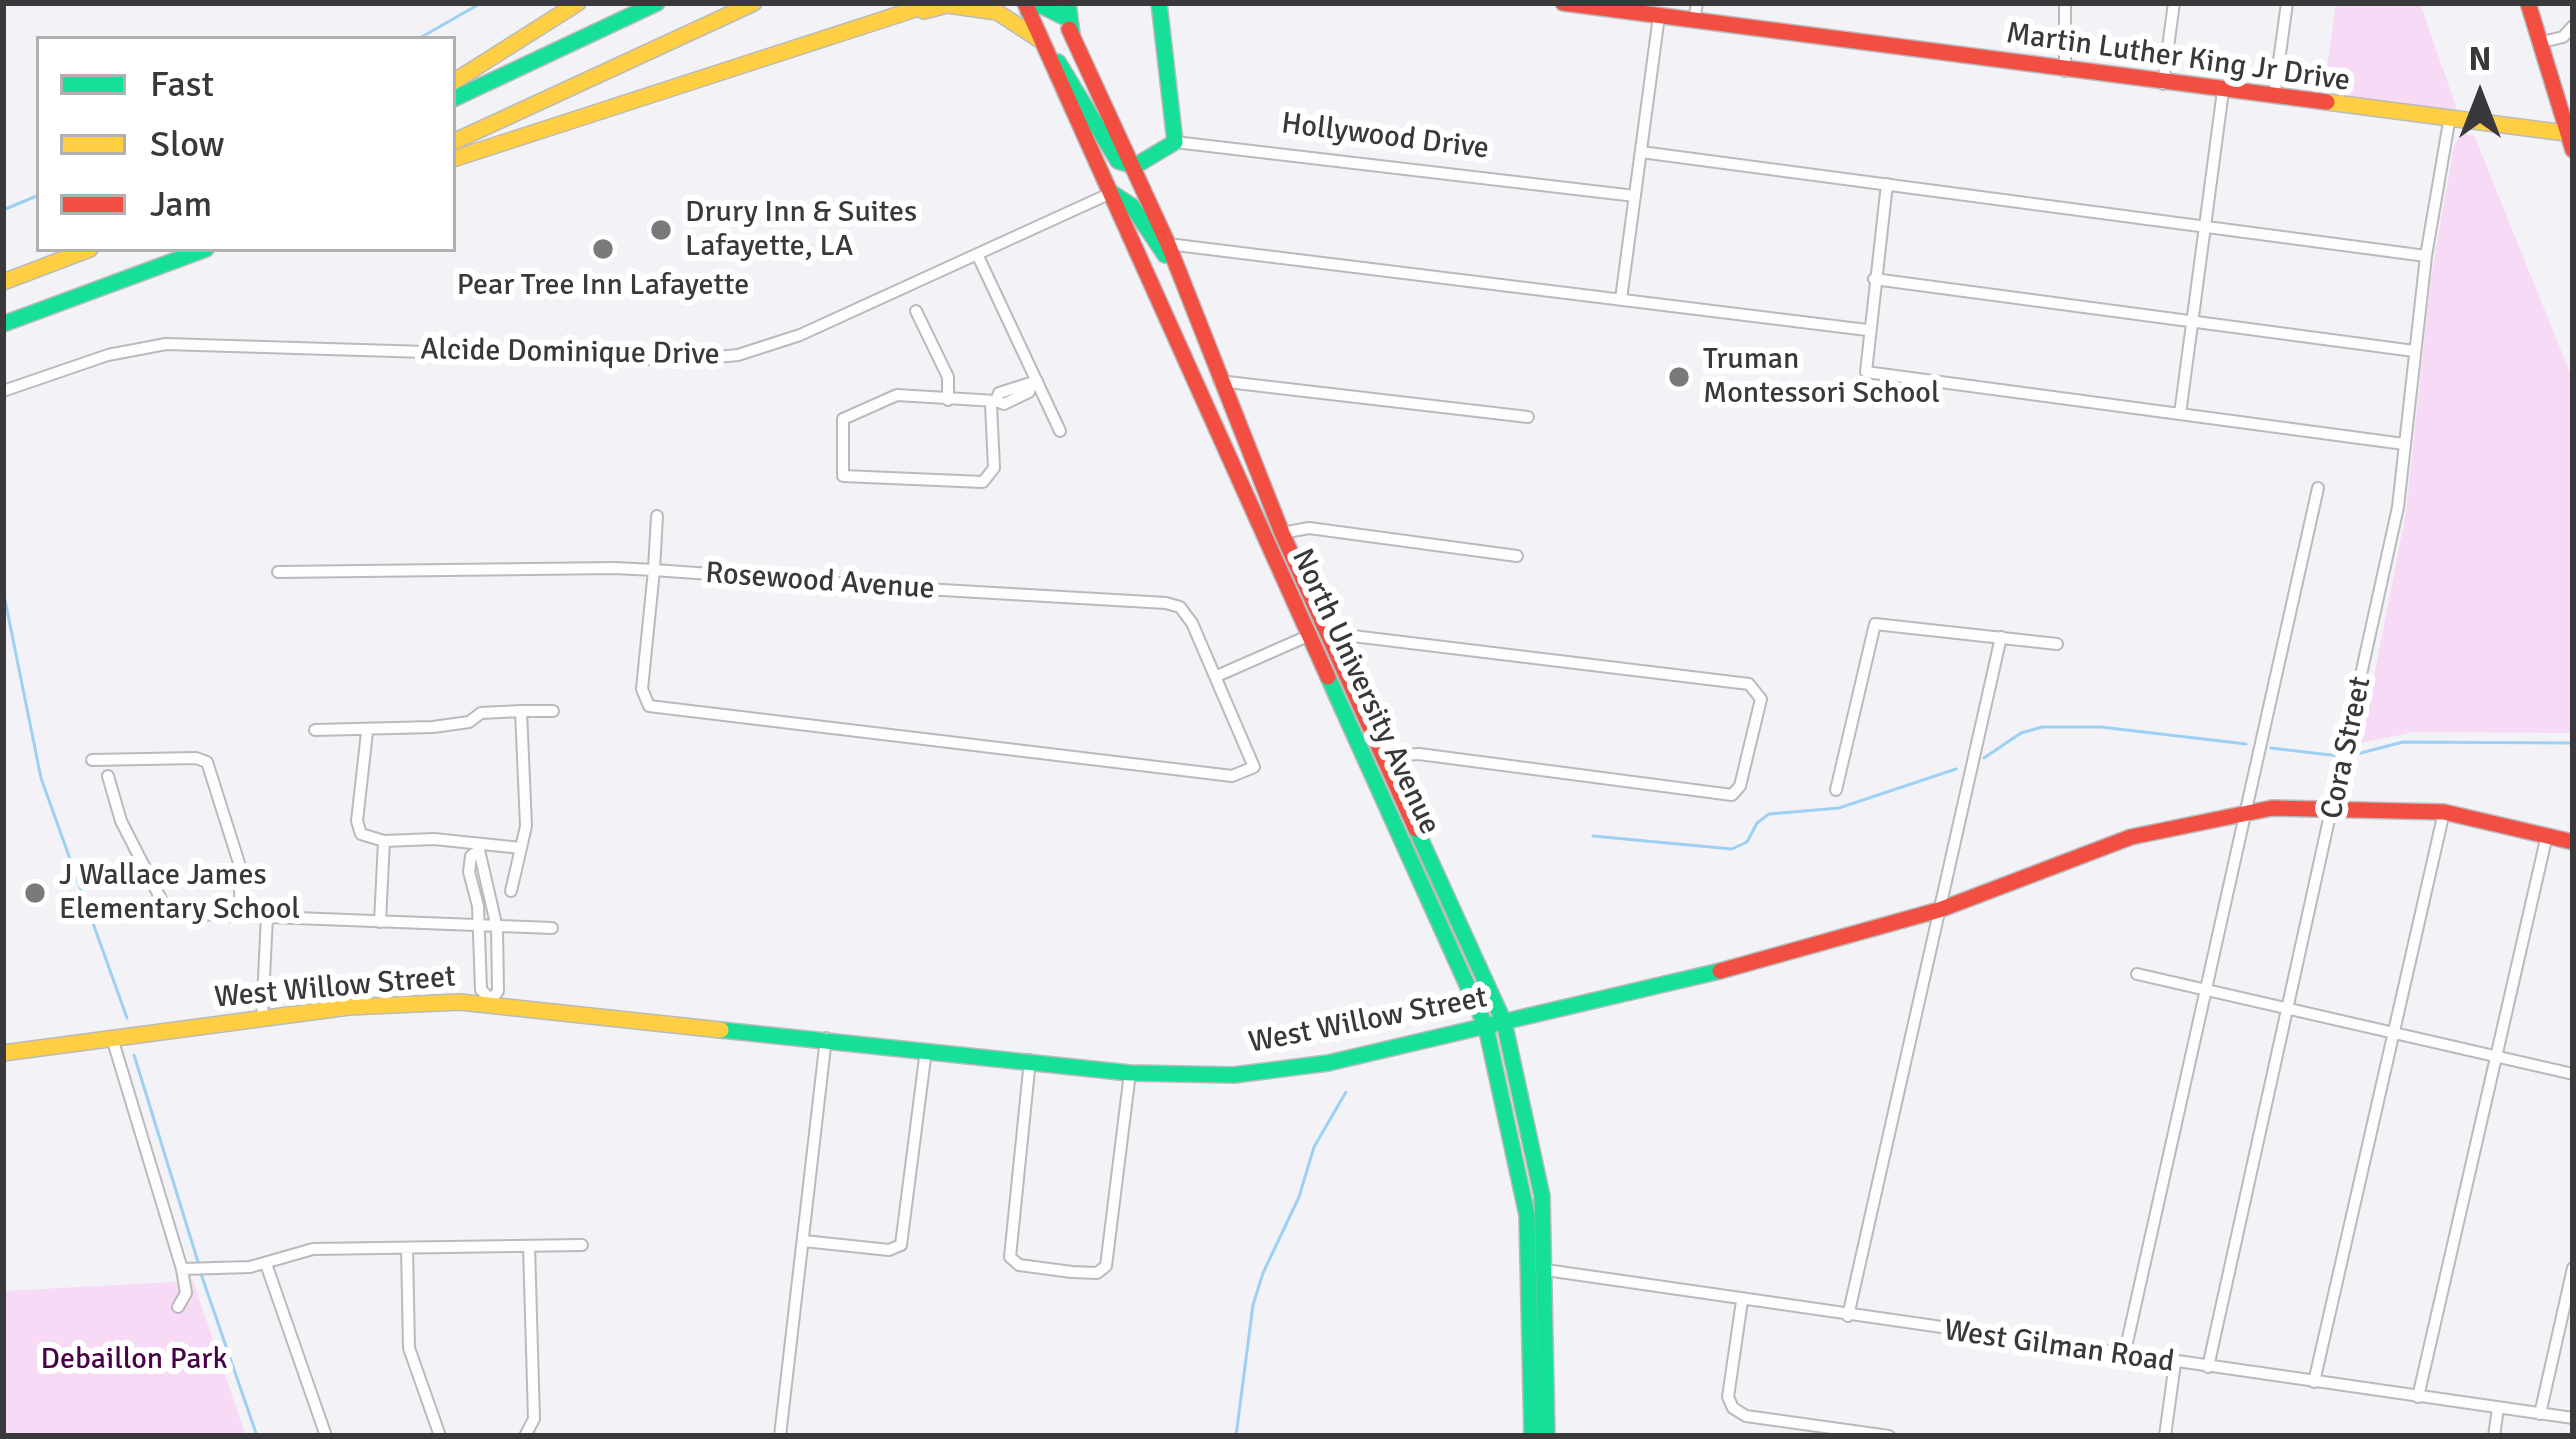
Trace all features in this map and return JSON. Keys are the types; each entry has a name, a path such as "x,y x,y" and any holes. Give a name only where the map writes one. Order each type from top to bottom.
{"main road":[{"path":"456,80 578,3"},
{"path":"456,98 657,3"},
{"path":"456,141 754,3"},
{"path":"906,16 934,3"},
{"path":"456,157 947,5 982,8 1043,47 1061,65 1121,164 1135,166 1174,142 1159,3"},
{"name":"Martin Luther King Jr Drive","path":"1563,3 2572,139"},
{"path":"2528,3 2572,139"},
{"path":"1026,7 1063,8"},
{"name":"North University Avenue","path":"1026,7 1486,1027 1527,1215 1532,1436"},
{"name":"North University Avenue","path":"1063,8 1168,244 1194,320 1282,533 1504,1022 1534,1148 1546,1270 1547,1436"},
{"path":"1111,193 1132,206 1175,266"},
{"path":"3,282 82,252"},
{"path":"3,324 198,252"},
{"path":"1157,294 1183,320 1194,320"},
{"path":"1196,383 1219,381"},
{"path":"1366,759 1386,756"},
{"name":"West Willow Street","path":"3,1053 387,1004 489,1000 1130,1073 1234,1076 1288,1070 1486,1027 1790,955 1940,910 2131,837 2248,811 2336,806 2444,812 2573,842"}],"street":[{"path":"1694,21 1697,3"},
{"path":"2065,3 2066,70"},
{"path":"2163,84 2174,3"},
{"path":"2274,98 2287,3"},
{"path":"1622,299 1659,16"},
{"path":"2542,43 2563,37 2573,26"},
{"path":"2180,414 2223,92"},
{"name":"Cora Street","path":"2208,1367 2336,806 2398,507 2426,256 2449,122"},
{"name":"Hollywood Drive","path":"1174,142 1635,196"},
{"path":"1641,152 2426,256"},
{"path":"1887,184 1863,370 2404,444"},
{"name":"Alcide Dominique Drive","path":"3,392 107,355 166,344 686,360 739,356 800,335 1111,193"},
{"path":"1168,244 1867,330"},
{"path":"977,254 1060,431"},
{"path":"1874,279 2414,351"},
{"path":"916,311 948,377 948,400"},
{"path":"1219,381 1528,417"},
{"path":"994,402 994,468 983,482 843,476 843,419 897,395 994,402 1035,382"},
{"path":"2124,1356 2318,488"},
{"path":"654,571 657,516"},
{"path":"1282,533 1309,529 1517,556"},
{"name":"Rosewood Avenue","path":"278,572 574,566 654,571 1166,603 1188,614 1253,754 1254,767 1248,774 657,709 645,703 654,571"},
{"path":"1836,790 1874,624 2057,644"},
{"path":"1328,634 1379,635 1749,684 1759,690 1761,706 1737,792 1424,754 1386,756"},
{"path":"1217,676 1310,635"},
{"path":"1848,1316 2001,637"},
{"path":"511,891 526,826 521,711"},
{"path":"315,730 368,732 521,711 553,711"},
{"path":"368,732 357,821 361,834 384,841 434,839 480,848 521,848"},
{"path":"92,760 196,758 207,762 239,863 241,915"},
{"path":"108,776 121,821 168,913 552,928"},
{"path":"2314,1382 2444,812"},
{"path":"2418,1397 2547,835"},
{"path":"380,922 384,841"},
{"path":"480,848 497,928 498,991 489,1000 481,990 469,872 471,856 480,848"},
{"path":"262,1018 267,916"},
{"path":"478,959 488,947 498,951"},
{"path":"2137,974 2573,1074"},
{"path":"112,1038 182,1269 186,1293 178,1307"},
{"path":"780,1436 826,1038"},
{"path":"804,1241 889,1250 901,1245 926,1049"},
{"path":"1030,1060 1010,1257 1019,1265 1072,1272 1097,1274 1106,1266 1130,1073"},
{"path":"182,1269 266,1264 313,1249 582,1245"},
{"path":"525,1436 534,1419 529,1246"},
{"path":"407,1248 409,1348 440,1436"},
{"path":"266,1264 326,1436"},
{"path":"2540,1414 2573,1268"},
{"name":"West Gilman Road","path":"1546,1270 2573,1418"},
{"path":"1742,1301 1728,1396 1733,1408 1746,1416 1888,1436"},
{"path":"2165,1436 2175,1363"},
{"path":"2494,1436 2498,1408"}],"green space":[{"path":"2336,3 2420,3 2458,112 2323,95"},
{"path":"2463,134 2474,135 2573,380 2573,733 2414,732 2361,743 2406,512 2431,277 2454,145"},
{"name":"Debaillon Park","path":"193,1281 246,1436 3,1436 3,1291"}],"waterway":[{"path":"423,36 481,3"},
{"path":"3,210 36,196"},
{"path":"3,590 41,778 127,1018"},
{"path":"1984,758 2021,733 2042,727 2101,727 2246,744"},
{"path":"2349,756 2403,742 2573,743"},
{"path":"2271,748 2339,756"},
{"path":"1593,836 1732,849 1747,842 1757,823 1769,814 1839,808 1956,769"},
{"path":"134,1055 199,1265"},
{"path":"1236,1436 1253,1305 1263,1273 1299,1197 1314,1147 1346,1092"},
{"path":"201,1274 257,1436"}],"traffic: fast":[{"path":"456,98 657,3"},
{"path":"1068,3 1072,34"},
{"path":"1135,166 1175,142 1159,3"},
{"path":"1028,11 1040,5 1064,17"},
{"path":"1058,62 1118,161 1135,166"},
{"path":"1112,193 1132,206 1165,255"},
{"path":"3,324 198,252"},
{"path":"1328,677 1486,1027 1527,1215 1532,1436"},
{"path":"1416,829 1504,1022 1542,1196 1547,1436"},
{"path":"721,1030 1130,1073 1234,1075 1328,1063 1720,971"}],"traffic: slow":[{"path":"456,80 578,3"},
{"path":"456,141 754,3"},
{"path":"456,158 934,3"},
{"path":"924,11 947,5 997,12 1040,40"},
{"path":"2327,102 2573,134"},
{"path":"3,282 82,252"},
{"path":"3,1053 349,1007 460,1002 721,1030"}],"traffic: jam":[{"path":"1025,3 1328,677"},
{"path":"1563,3 2327,102"},
{"path":"2528,3 2573,150"},
{"path":"1069,29 1168,244 1282,533 1416,829"},
{"path":"1720,971 1939,910 2131,837 2272,808 2444,812 2573,842"}],"place":[{"name":"Drury Inn & Suites Lafayette, LA","path":"661,230"},
{"name":"Pear Tree Inn Lafayette","path":"603,249"},
{"name":"Truman Montessori School","path":"1679,377"},
{"name":"J Wallace James Elementary School","path":"35,893"}]}
